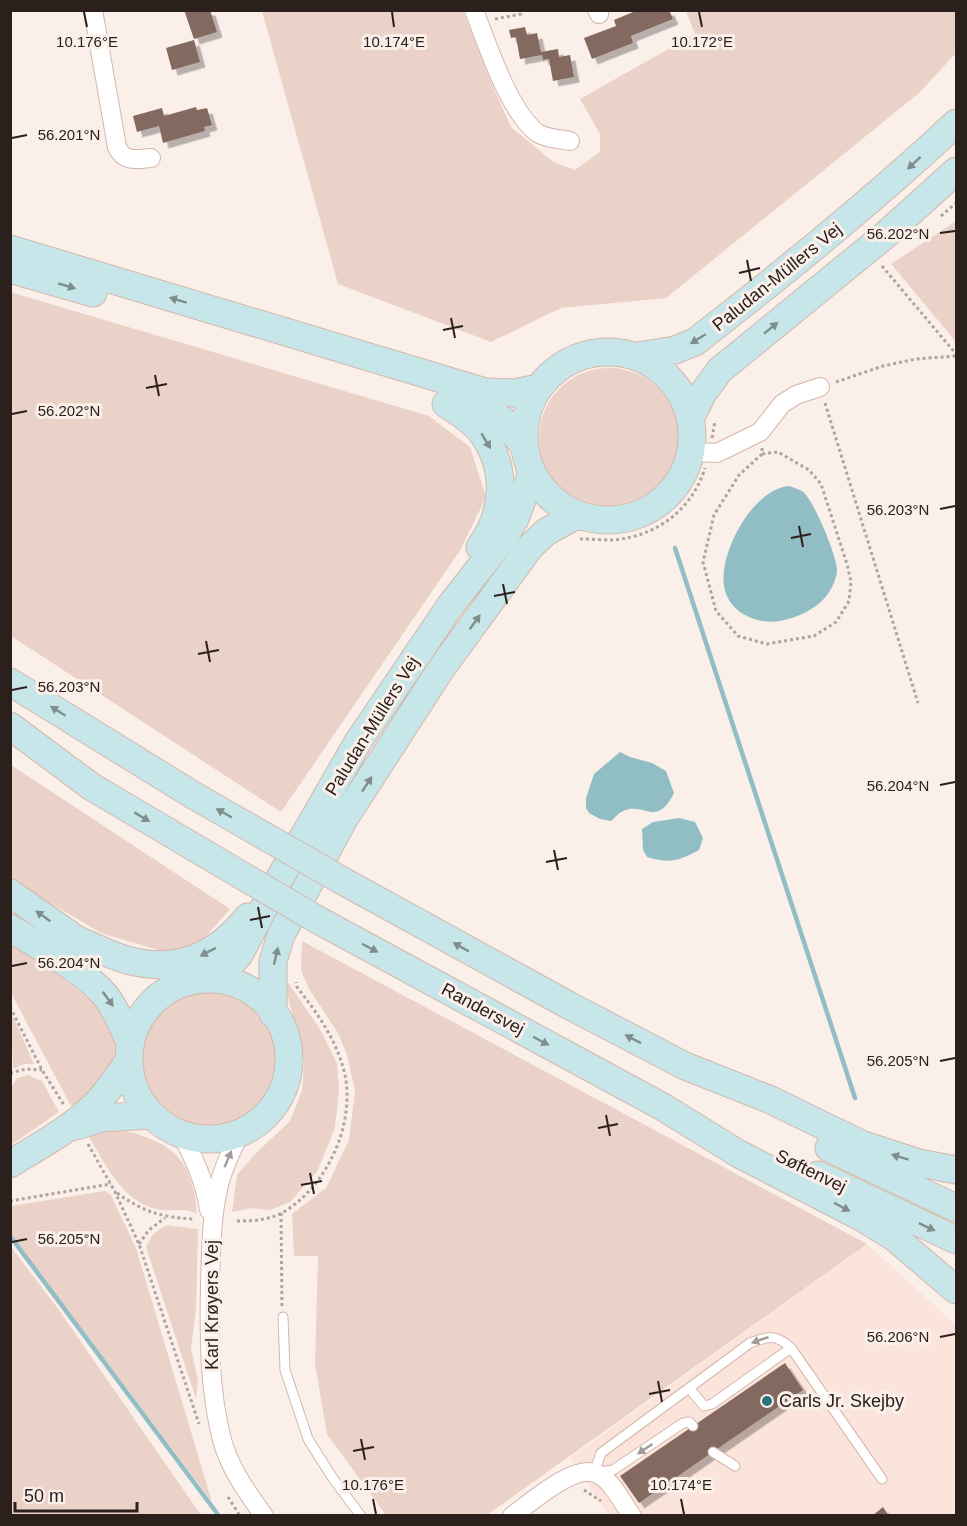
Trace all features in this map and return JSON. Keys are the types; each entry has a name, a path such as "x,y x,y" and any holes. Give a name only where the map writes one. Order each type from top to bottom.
{"main road":[{"name":"Paludan-Müllers Vej","path":"638,356 675,350 695,342 832,234 957,123"},
{"name":"Paludan-Müllers Vej","path":"704,414 703,393 720,370 883,237 957,171"},
{"path":"10,249 485,392 514,393 538,388"},
{"path":"10,269 477,406 501,419 524,444"},
{"path":"598,351 622,352 638,356 666,374 704,414 693,434 700,452 669,495 649,510 626,519 601,520 577,527 544,491 532,473 524,444 524,425 528,406 538,388 554,370 575,358 598,351"},
{"path":"425,391 462,414 482,433 494,455 500,478 500,505 486,540 465,567 450,606"},
{"name":"Paludan-Müllers Vej","path":"211,979 229,966 239,955 265,882 450,606 504,537 515,519 532,473"},
{"name":"Paludan-Müllers Vej","path":"273,1014 273,961 281,935 344,819 441,669 530,548 546,532 577,527"},
{"path":"10,682 193,795 340,879 570,1006 685,1066 771,1100 861,1144 919,1163 957,1170"},
{"name":"Randersvej","path":"10,726 92,787 265,882 318,920 663,1107 739,1155 861,1217 895,1238 957,1290"},
{"path":"10,747 92,787"},
{"path":"75,939 126,960 149,964 171,964 191,960 210,953 234,934 265,882"},
{"path":"10,893 111,965 137,977 172,987"},
{"path":"10,928 95,984 107,997 116,1012 129,1050 134,1085 152,1115 169,1128 182,1133 212,1138 239,1134 264,1118 281,1098 289,1077 290,1052 284,1032 273,1014 255,996 239,986 211,979 172,987 151,1001 137,1019 129,1050 108,1091 71,1125 10,1164"},
{"name":"Søftenvej","path":"685,1066 763,1115 865,1166 957,1208"},
{"name":"Søftenvej","path":"663,1107 745,1139 957,1240"},
{"path":"71,1125 102,1118 152,1115"}],"street":[{"path":"93,10 117,147 125,158 132,160 151,158"},
{"path":"476,16 504,82 522,117 536,133 570,141"},
{"path":"700,452 717,453 760,432 782,404 796,394 820,387"},
{"name":"Karl Krøyers Vej","path":"182,1133 200,1170 206,1190 211,1226 208,1348 222,1441 237,1477 264,1515"},
{"name":"Karl Krøyers Vej","path":"211,1226 225,1164 239,1134"},
{"path":"512,1515 571,1475 583,1472 594,1473 604,1479 632,1515"}],"lane":[{"path":"282,1317 285,1370 308,1439 332,1477 361,1515"},
{"path":"693,1426 689,1422 683,1423 613,1470 594,1473 600,1453 750,1343 767,1337 781,1339 791,1348 882,1479"},
{"path":"689,1388 704,1406 712,1404 791,1348"},
{"path":"712,1452 735,1466"}],"path":[{"path":"476,16 521,14 521,10"},
{"path":"939,218 957,203"},
{"path":"885,260 880,264 957,355"},
{"path":"918,703 820,387 883,366 916,359 957,355"},
{"path":"577,527 613,540 639,536 662,524 685,507 700,484 700,452 704,414"},
{"path":"760,432 762,454"},
{"path":"778,452 808,470 821,484 847,564 850,582 849,601 836,622 814,636 767,644 738,636 716,611 702,562 714,515 738,476 762,454 778,452"},
{"path":"237,1221 260,1221 281,1213 305,1195 326,1168 341,1136 347,1103 345,1076 336,1045 324,1023 297,987 294,976"},
{"path":"10,1007 71,1125 111,1184 139,1244 202,1430"},
{"path":"10,1073 26,1069 42,1070"},
{"path":"10,1201 111,1184"},
{"path":"115,1192 141,1209 165,1217 194,1219"},
{"path":"281,1213 282,1317"},
{"path":"139,1244 149,1230 165,1217"},
{"path":"580,1488 604,1505"},
{"path":"226,1493 240,1515"}],"shaded area":[{"path":"262,11 463,11 511,127 553,162 575,170 600,152 600,134 580,99 695,34 686,11 956,11 956,53 919,93 666,298 561,308 491,342 338,284"},
{"path":"956,221 956,342 891,264"},
{"path":"10,292 429,416 470,447 486,497 461,549 281,812 11,636"},
{"path":"609,368 636,374 648,380 658,389 667,399 673,411 679,438 673,465 667,477 658,487 648,496 636,502 609,508 582,502 570,496 560,487 551,477 545,465 539,438 545,411 551,399 560,389 570,380 582,374"},
{"path":"11,765 230,909 195,949 164,952 101,933 11,880"},
{"path":"10,938 97,1005 116,1035 114,1060 92,1095 71,1106 11,993"},
{"path":"302,941 867,1244 487,1515 386,1515 327,1434 315,1364 318,1256 294,1256 292,1214 326,1188 349,1140 355,1091 347,1055 338,1033 309,989 301,970"},
{"path":"284,981 289,984 320,1029 337,1063 339,1089 335,1128 317,1172 290,1202 270,1210 252,1208 232,1212 237,1175 254,1155 290,1121 302,1091 304,1061"},
{"path":"202,991 235,998 254,1011 269,1031 276,1054 275,1078 266,1100 230,1123 200,1125 174,1114 154,1095 142,1071 140,1044 150,1018 175,997"},
{"path":"11,1012 34,1064 24,1064 13,1069"},
{"path":"28,1075 42,1081 59,1112 11,1145 11,1088 17,1078"},
{"path":"112,1128 148,1138 174,1153 183,1163 190,1177 197,1214 187,1210 156,1209 133,1198 115,1180 88,1135"},
{"path":"105,1191 111,1195 136,1248 212,1502 11,1235 11,1206"},
{"path":"166,1225 198,1229 196,1310 191,1348 198,1381 196,1399 146,1247 153,1234"},
{"path":"867,1244 956,1325 956,1515 609,1515 570,1458"},
{"path":"11,1247 56,1306 201,1515 11,1515"}],"water":[{"path":"789,486 802,491 807,496 818,515 836,563 836,576 829,592 812,609 786,620 771,622 753,619 737,610 727,595 724,586 724,572 727,556 741,524 751,510 763,498 776,490"},
{"path":"620,752 652,763 666,771 674,793 662,810 650,812 631,809 621,812 611,821 600,819 589,813 586,808 586,798 594,774"},
{"path":"679,818 695,822 703,838 699,850 674,860 647,857 643,850 642,829 653,822"}],"building":[{"path":"184,10 210,10 217,32 194,39"},
{"path":"638,10 669,10 673,19 631,36 633,43 592,59 584,38 616,26 614,20"},
{"path":"525,27 527,35 537,33 541,52 558,49 559,57 570,55 574,77 553,81 549,59 543,60 542,55 520,59 516,37 511,38 509,30"},
{"path":"194,40 200,62 172,70 166,48"},
{"path":"196,107 197,110 207,108 212,125 204,127 205,131 163,143 159,126 137,132 133,116 162,108 164,116"},
{"path":"785,1363 803,1390 639,1503 620,1476"},
{"path":"883,1507 889,1516 872,1516"}],"waterway":[{"path":"675,548 855,1098"},
{"path":"10,1236 219,1516"}],"place":[{"name":"Carls Jr. Skejby","path":"767,1401"}]}
